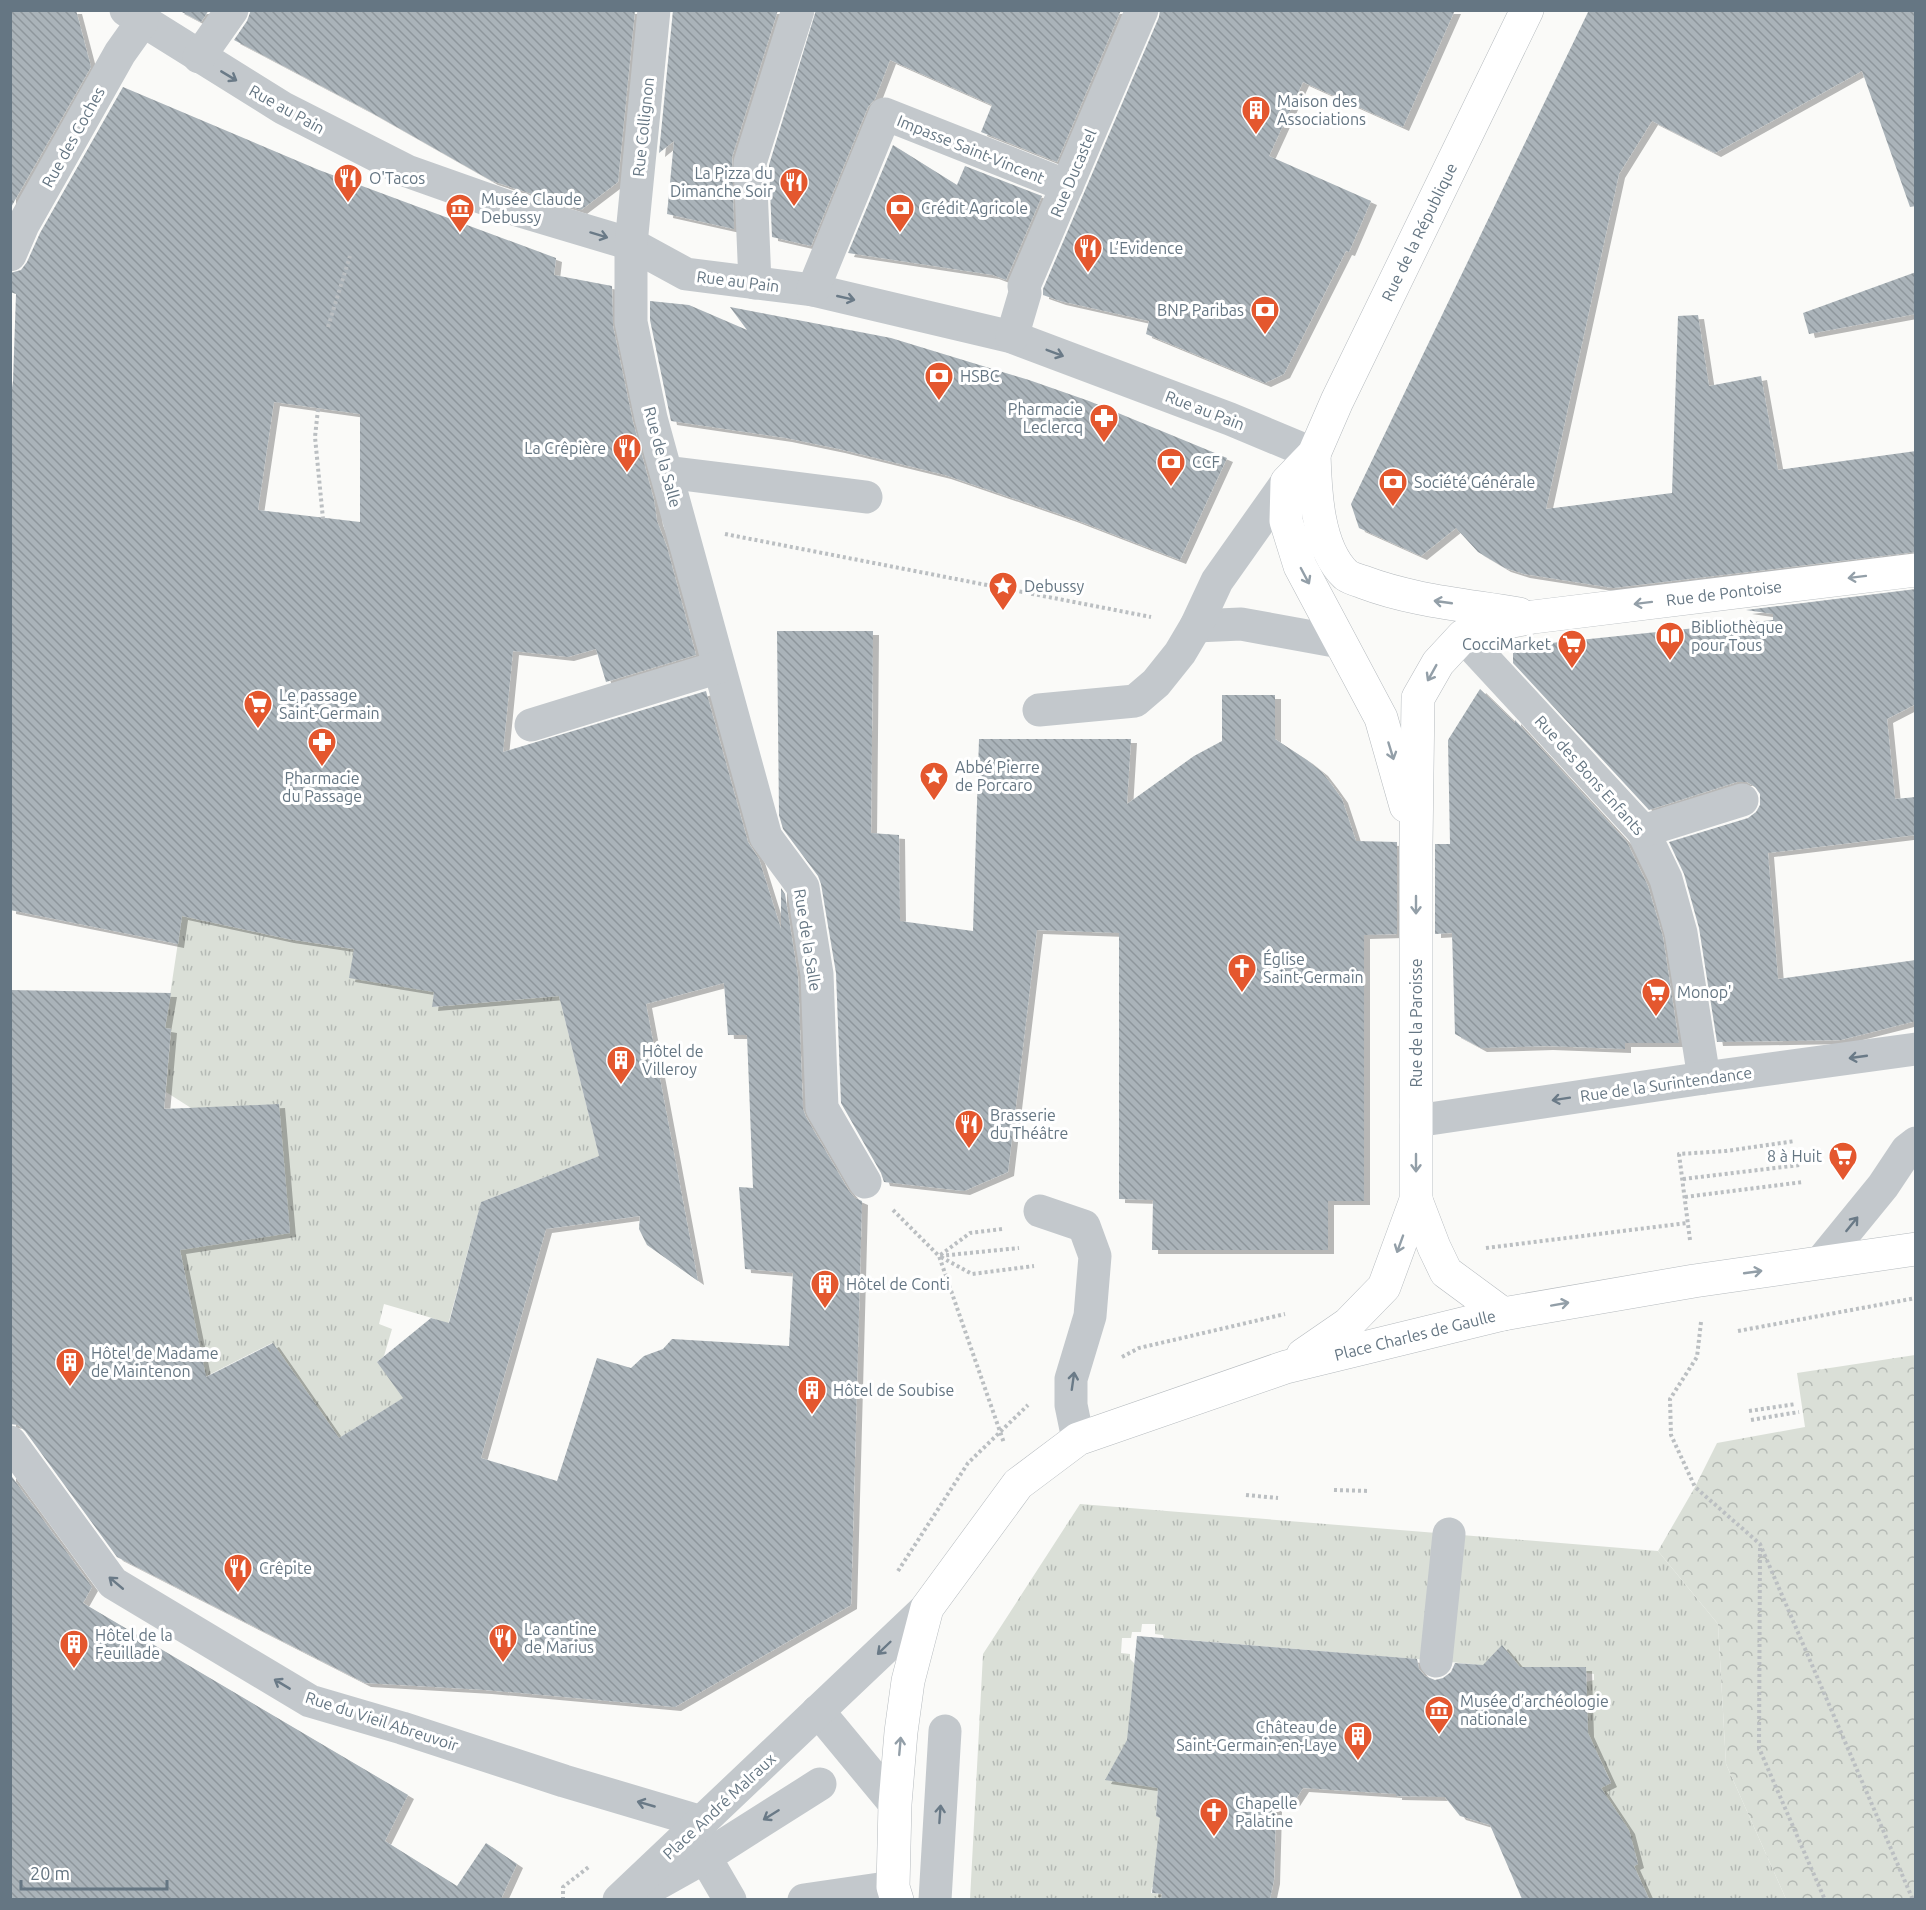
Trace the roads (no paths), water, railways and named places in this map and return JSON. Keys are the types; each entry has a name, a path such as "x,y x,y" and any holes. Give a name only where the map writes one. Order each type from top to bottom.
{"main road":[{"name":"Rue de la République","path":"1287,482 1314,454 1337,400 1527,10"},
{"name":"Rue de la République","path":"1314,454 1314,485 1322,528"},
{"path":"1287,482 1286,521 1300,566 1381,718 1410,794"},
{"name":"Rue de Pontoise","path":"1322,528 1330,553 1347,576 1383,590 1533,617"},
{"name":"Rue de Pontoise","path":"1410,794 1419,698 1438,663 1463,636 1502,623 1533,617 1916,570"},
{"name":"Rue de la Paroisse","path":"1410,794 1416,846 1416,1200"},
{"name":"Place Charles de Gaulle","path":"1416,1200 1434,1248 1446,1272 1503,1314"},
{"name":"Place Charles de Gaulle","path":"1286,1367 1348,1324 1384,1287 1416,1200"},
{"path":"1503,1314 1694,1281 1916,1249"},
{"name":"Place Charles de Gaulle","path":"927,1608 1018,1484 1078,1439 1286,1367 1503,1314"},
{"path":"895,1893 895,1804 908,1681 927,1608"}],"street":[{"path":"199,57 231,10"},
{"name":"Rue Collignon","path":"631,244 654,10"},
{"path":"755,283 750,162 798,10"},
{"name":"Rue Ducastel","path":"1012,337 1025,293 1024,286 1142,10"},
{"name":"Rue au Pain","path":"134,16 282,108 407,171 517,210 631,244 686,274 813,290 1012,337 1230,419 1314,454"},
{"name":"Rue des Coches","path":"10,255 29,215 120,53 134,16"},
{"name":"Impasse Saint-Vincent","path":"813,290 885,114 1067,186"},
{"name":"Rue de la Salle","path":"631,244 632,322 651,418 766,837 802,887 817,974 822,1108 865,1182"},
{"path":"666,472 866,497"},
{"path":"1039,710 1135,701 1156,683 1180,653 1196,626 1217,581 1287,482"},
{"path":"1196,626 1241,624 1340,642"},
{"name":"Rue des Bons Enfants","path":"1463,636 1643,831 1666,879 1682,933 1704,1078"},
{"path":"531,725 719,667"},
{"path":"1643,831 1742,800"},
{"name":"Rue de la Surintendance","path":"1416,1121 1916,1049"},
{"path":"1821,1262 1884,1186 1907,1150 1916,1143"},
{"path":"1884,1186 1916,1181"},
{"path":"1040,1211 1084,1226 1095,1256 1090,1316 1071,1379 1071,1405 1078,1439"},
{"name":"Rue du Vieil Abreuvoir","path":"10,1442 113,1583 310,1701 702,1822"},
{"path":"1436,1661 1449,1534"},
{"name":"Place André Malraux","path":"619,1899 927,1608"},
{"path":"818,1712 895,1804"},
{"path":"934,1899 945,1731"},
{"path":"629,1899 705,1857 820,1784"},
{"path":"705,1857 730,1899"},
{"path":"804,1899 895,1893"}],"place":[{"name":"Maison des Associations","path":"1256,136"},
{"name":"O'Tacos","path":"348,204"},
{"name":"La Pizza du Dimanche Soir","path":"794,208"},
{"name":"Musée Claude Debussy","path":"460,234"},
{"name":"Crédit Agricole","path":"900,234"},
{"name":"L’Evidence","path":"1088,274"},
{"name":"BNP Paribas","path":"1265,336"},
{"name":"HSBC","path":"939,402"},
{"name":"Pharmacie Leclercq","path":"1104,444"},
{"name":"La Crêpière","path":"627,474"},
{"name":"CCF","path":"1171,488"},
{"name":"Société Générale","path":"1393,508"},
{"name":"Debussy","path":"1003,612"},
{"name":"Bibliothèque pour Tous","path":"1670,662"},
{"name":"CocciMarket","path":"1572,670"},
{"name":"Le passage Saint-Germain","path":"258,730"},
{"name":"Pharmacie du Passage","path":"322,768"},
{"name":"Abbé Pierre de Porcaro","path":"934,802"},
{"name":"Église Saint-Germain","path":"1242,994"},
{"name":"Monop'","path":"1656,1018"},
{"name":"Hôtel de Villeroy","path":"621,1086"},
{"name":"Brasserie du Théâtre","path":"969,1150"},
{"name":"8 à Huit","path":"1843,1182"},
{"name":"Hôtel de Conti","path":"825,1310"},
{"name":"Hôtel de Madame de Maintenon","path":"70,1388"},
{"name":"Hôtel de Soubise","path":"812,1416"},
{"name":"Crêpite","path":"238,1594"},
{"name":"La cantine de Marius","path":"503,1664"},
{"name":"Hôtel de la Feuillade","path":"74,1670"},
{"name":"Musée d’archéologie nationale","path":"1439,1736"},
{"name":"Château de Saint-Germain-en-Laye","path":"1358,1762"},
{"name":"Chapelle Palatine","path":"1214,1838"}]}
